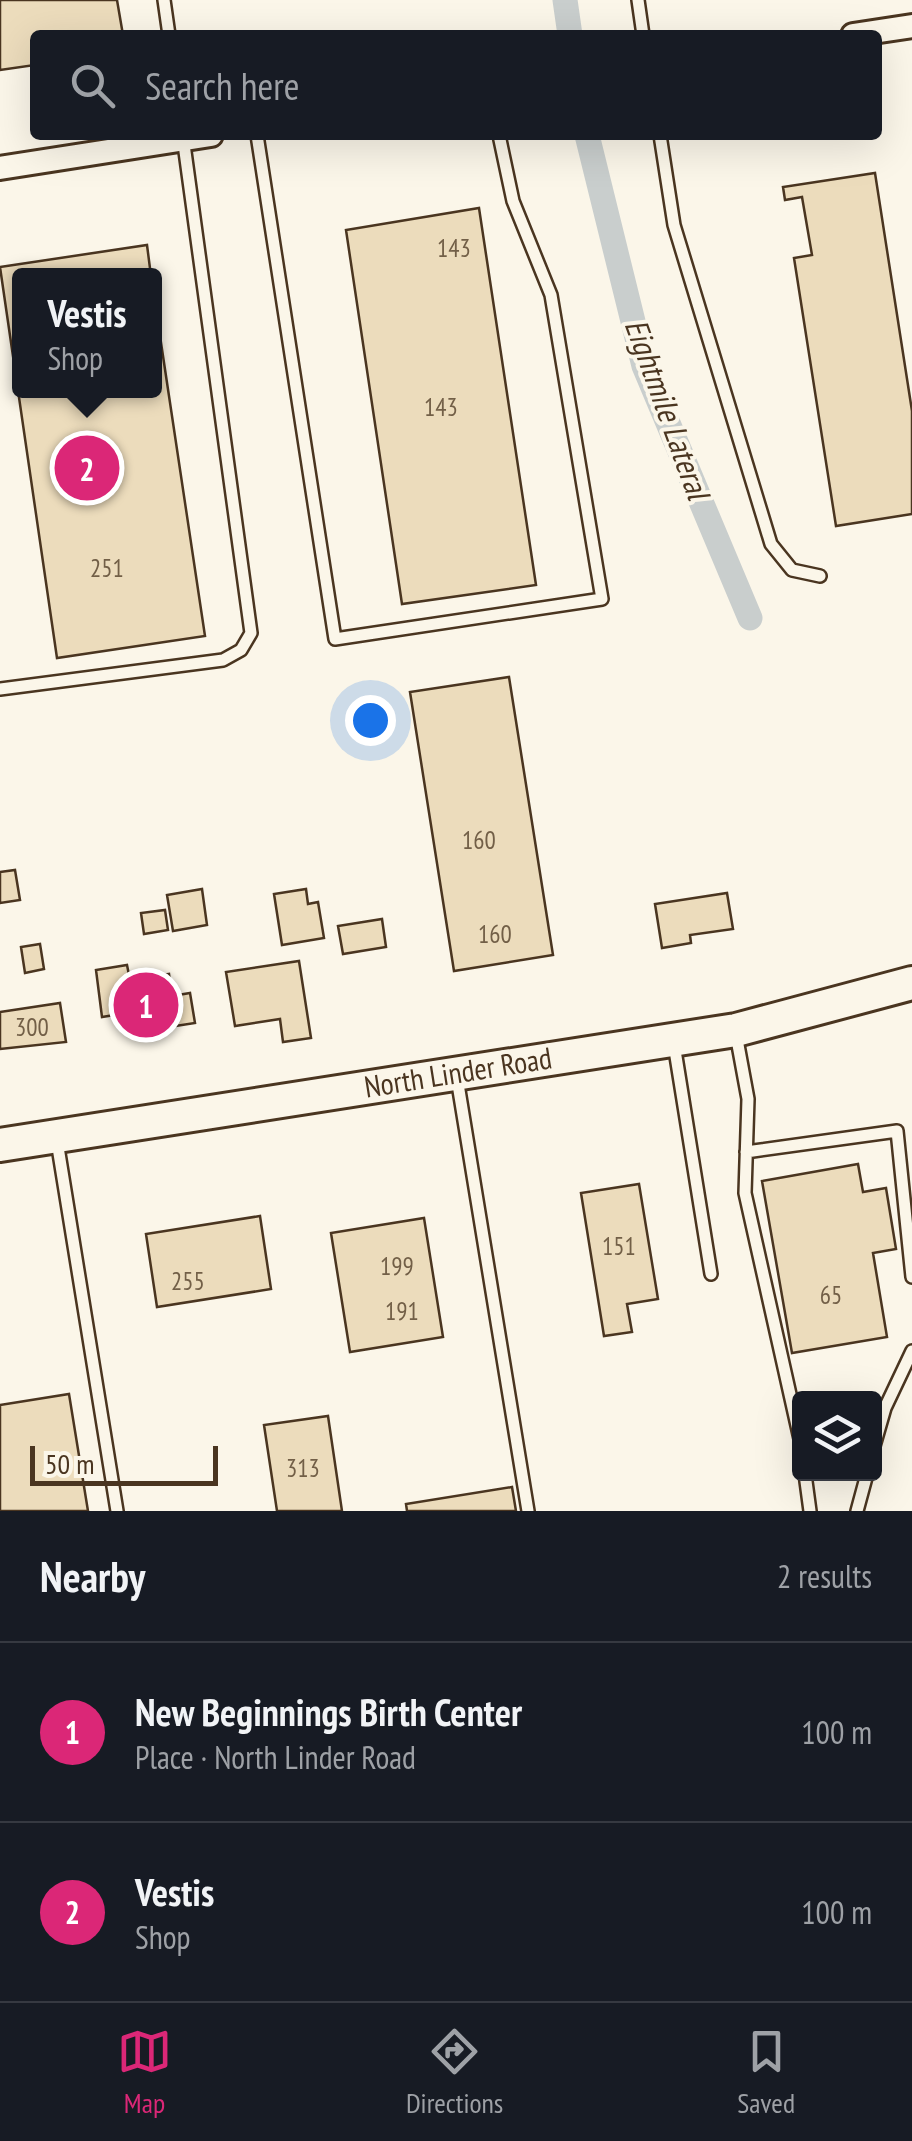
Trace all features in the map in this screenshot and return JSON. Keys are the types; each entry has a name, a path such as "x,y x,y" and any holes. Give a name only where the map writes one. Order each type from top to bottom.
{"main road":[{"name":"North Linder Road","path":"0,1145 736,1030 912,983"}],"street":[{"path":"882,31 912,26"},
{"path":"0,168 165,140"}],"lane":[{"path":"164,0 168,30"},
{"path":"638,0 643,30"},
{"path":"0,689 223,660 241,650 250,633 183,140"},
{"path":"258,140 334,639 602,599 551,294 514,201 501,140"},
{"path":"661,140 674,225 772,544 792,570 820,576"},
{"path":"736,1030 748,1098 745,1194 792,1403"},
{"path":"673,1040 710,1274"},
{"path":"457,1074 528,1511"},
{"path":"746,1152 896,1131 912,1277"},
{"path":"56,1136 117,1511"},
{"path":"882,1418 912,1350"},
{"path":"806,1481 810,1511"},
{"path":"857,1511 865,1481"}],"building":[{"path":"0,0 117,0 122,30 30,30 30,66 0,70"},
{"path":"875,173 912,411 912,514 836,526 794,258 812,255 802,197 785,200 783,187"},
{"path":"479,208 536,585 402,604 346,230"},
{"path":"147,245 150,268 12,268 12,349 0,267"},
{"path":"162,349 205,636 57,658 19,398 162,398"},
{"path":"509,677 553,955 454,971 410,692"},
{"path":"15,870 20,900 0,903 0,872"},
{"path":"202,889 207,925 173,931 167,895"},
{"path":"306,889 308,904 318,902 324,938 282,945 274,894"},
{"path":"727,893 733,929 690,935 691,943 662,948 655,904"},
{"path":"165,910 168,930 144,934 141,913"},
{"path":"382,919 386,947 343,954 338,926"},
{"path":"40,944 44,969 25,973 21,947"},
{"path":"299,961 311,1038 283,1042 280,1019 235,1026 226,972"},
{"path":"127,965 130,980 169,974 172,996 190,993 195,1023 130,1033 127,1013 102,1017 96,970"},
{"path":"60,1003 66,1042 0,1049 0,1012"},
{"path":"858,1164 863,1192 886,1188 896,1249 873,1253 887,1337 792,1353 762,1181"},
{"path":"639,1184 658,1299 627,1304 632,1332 604,1336 581,1193"},
{"path":"260,1216 271,1289 157,1307 146,1234"},
{"path":"424,1218 443,1337 350,1352 331,1233"},
{"path":"69,1394 88,1511 0,1511 0,1405"},
{"path":"328,1416 342,1511 277,1511 264,1425"},
{"path":"512,1487 516,1511 407,1511 406,1504"}],"waterway":[{"name":"Eightmile Lateral","path":"565,0 569,30"},
{"name":"Eightmile Lateral","path":"588,140 644,366 750,618"}],"place":[{"name":"Vestis","path":"87,468"},
{"name":"New Beginnings Birth Center","path":"146,1005"}]}
